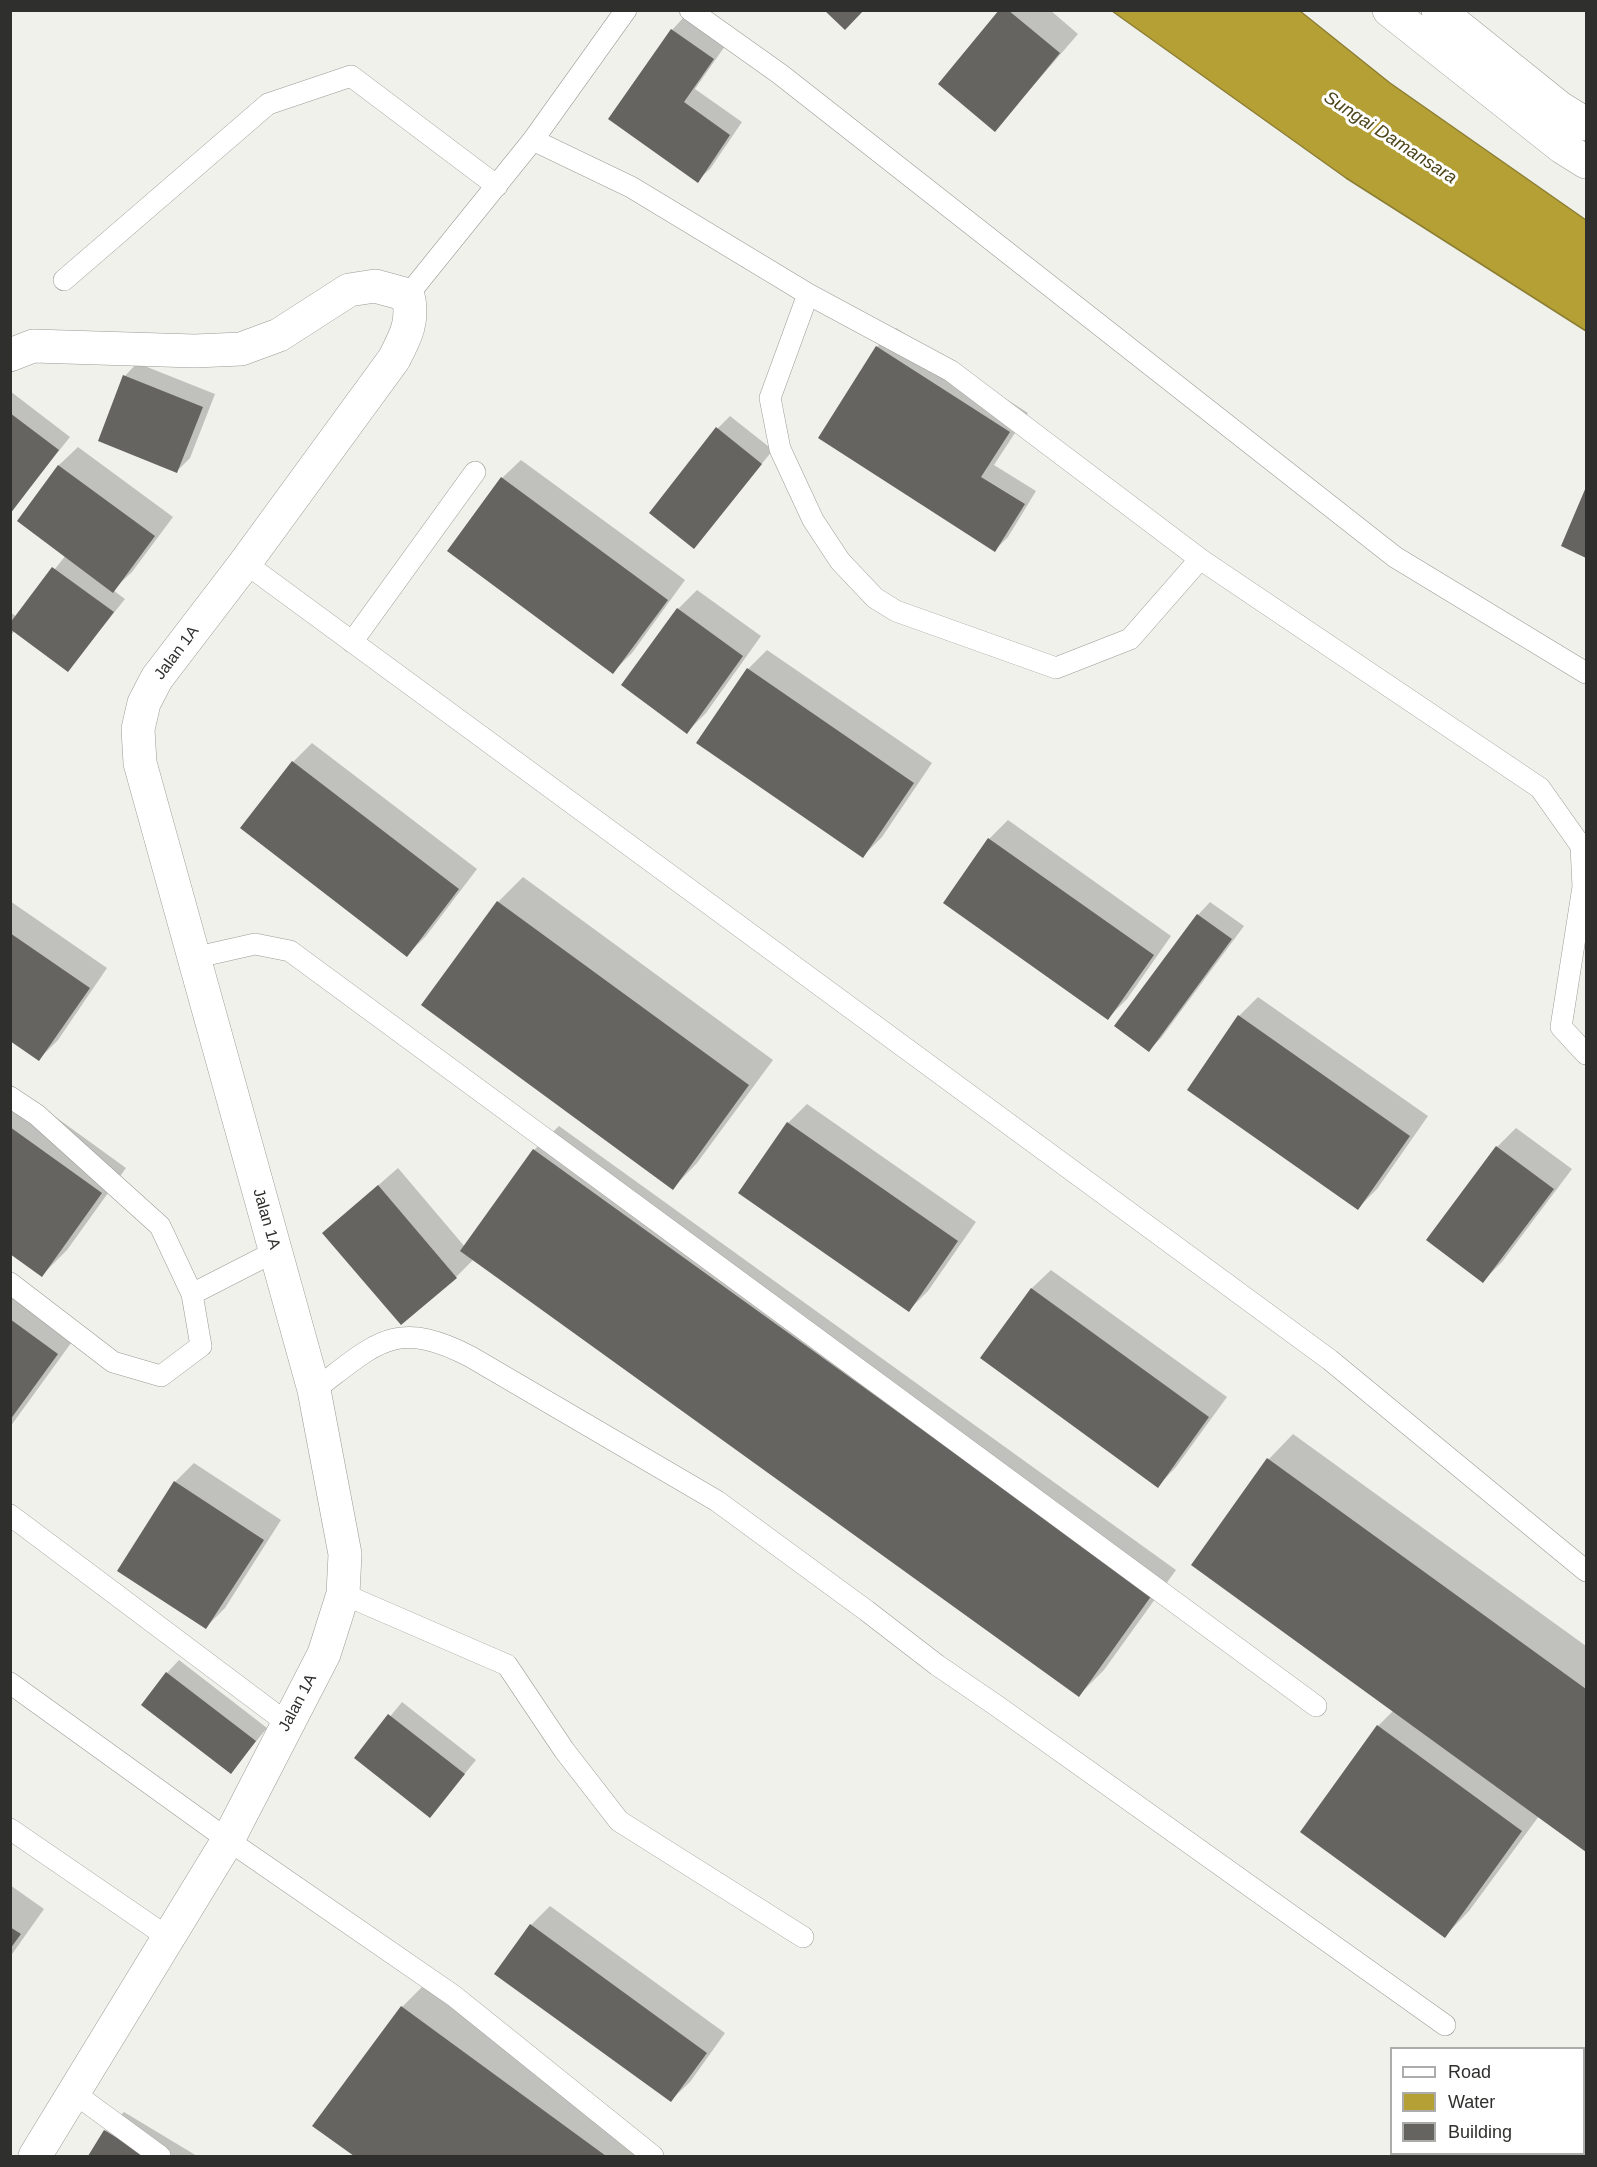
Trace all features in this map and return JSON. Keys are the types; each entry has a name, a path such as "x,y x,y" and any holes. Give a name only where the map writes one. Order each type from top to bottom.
{"street":[{"path":"1389,10 1562,147 1587,162"},
{"path":"1438,10 1560,108 1587,124"},
{"path":"10,355 33,346 195,351 241,349 279,335 349,290 375,286 408,294"},
{"name":"Jalan 1A","path":"35,2157 228,1840 324,1654 344,1594 345,1554 314,1390 140,763 138,729 144,704 157,678 245,563 394,359 410,327 411,308 408,294"}],"lane":[{"path":"408,294 533,140 626,10"},
{"path":"690,10 780,74 1395,557 1587,673"},
{"path":"64,280 268,104 351,76 497,186"},
{"path":"533,140 631,187 808,294 951,371 1200,559 1540,788 1581,846 1583,887 1561,1027 1587,1054"},
{"path":"808,294 770,398 780,449 813,520 840,561 875,598 896,611 1056,669 1130,639 1200,559"},
{"path":"352,642 475,472"},
{"path":"245,563 1330,1360 1587,1571"},
{"path":"193,958 255,944 290,951 1316,1706"},
{"path":"10,1097 38,1115 160,1226 192,1294 201,1346 161,1376 113,1362 10,1283"},
{"path":"192,1294 276,1251"},
{"path":"314,1390 366,1352 389,1339 414,1337 442,1342 471,1357 717,1501 937,1665 998,1706 1445,2025"},
{"path":"10,1515 287,1723"},
{"path":"344,1594 507,1665 564,1750 619,1821 803,1937"},
{"path":"10,1683 228,1840 454,1996 653,2157"},
{"path":"10,1828 169,1938"},
{"path":"74,2093 160,2157"}],"water":[{"name":"Sungai Damansara","path":"1112,11 1300,11 1390,83 1586,220 1586,331 1346,178"}],"building":[{"path":"824,10 864,10 845,30"},
{"path":"999,10 1008,10 1060,53 995,132 938,84"},
{"path":"671,29 714,59 684,102 730,135 698,183 608,119"},
{"path":"876,346 1010,432 981,477 1025,504 995,552 818,438"},
{"path":"123,375 203,407 177,473 98,441"},
{"path":"10,413 59,450 10,514"},
{"path":"716,427 762,464 694,549 649,513"},
{"path":"58,465 155,536 113,593 17,521"},
{"path":"501,477 668,600 613,674 447,551"},
{"path":"1586,487 1586,558 1561,546"},
{"path":"52,567 114,612 68,672 10,629 10,623"},
{"path":"677,608 743,656 687,734 621,685"},
{"path":"747,668 914,783 863,858 696,743"},
{"path":"292,761 459,889 407,957 240,828"},
{"path":"988,838 1154,955 1108,1020 943,903"},
{"path":"497,901 749,1085 673,1190 421,1005"},
{"path":"1197,914 1232,939 1149,1052 1114,1026"},
{"path":"10,933 90,988 39,1061 10,1041"},
{"path":"1238,1015 1410,1136 1358,1210 1187,1090"},
{"path":"787,1122 958,1241 909,1312 738,1193"},
{"path":"10,1127 102,1193 42,1277 10,1254"},
{"path":"1496,1146 1554,1189 1483,1283 1426,1240"},
{"path":"533,1149 1152,1595 1079,1697 460,1251"},
{"path":"378,1185 457,1278 401,1325 322,1233"},
{"path":"1031,1288 1209,1417 1158,1488 980,1358"},
{"path":"10,1319 58,1354 10,1420"},
{"path":"1267,1458 1586,1689 1586,1852 1191,1565"},
{"path":"174,1481 264,1540 206,1629 117,1571"},
{"path":"166,1672 256,1741 231,1774 141,1705"},
{"path":"388,1714 465,1774 430,1818 354,1758"},
{"path":"1377,1725 1522,1831 1445,1938 1300,1832"},
{"path":"530,1924 707,2053 671,2102 494,1974"},
{"path":"10,1927 21,1934 10,1949"},
{"path":"401,2006 606,2156 354,2156 312,2126"},
{"path":"104,2130 147,2156 88,2156"}]}
